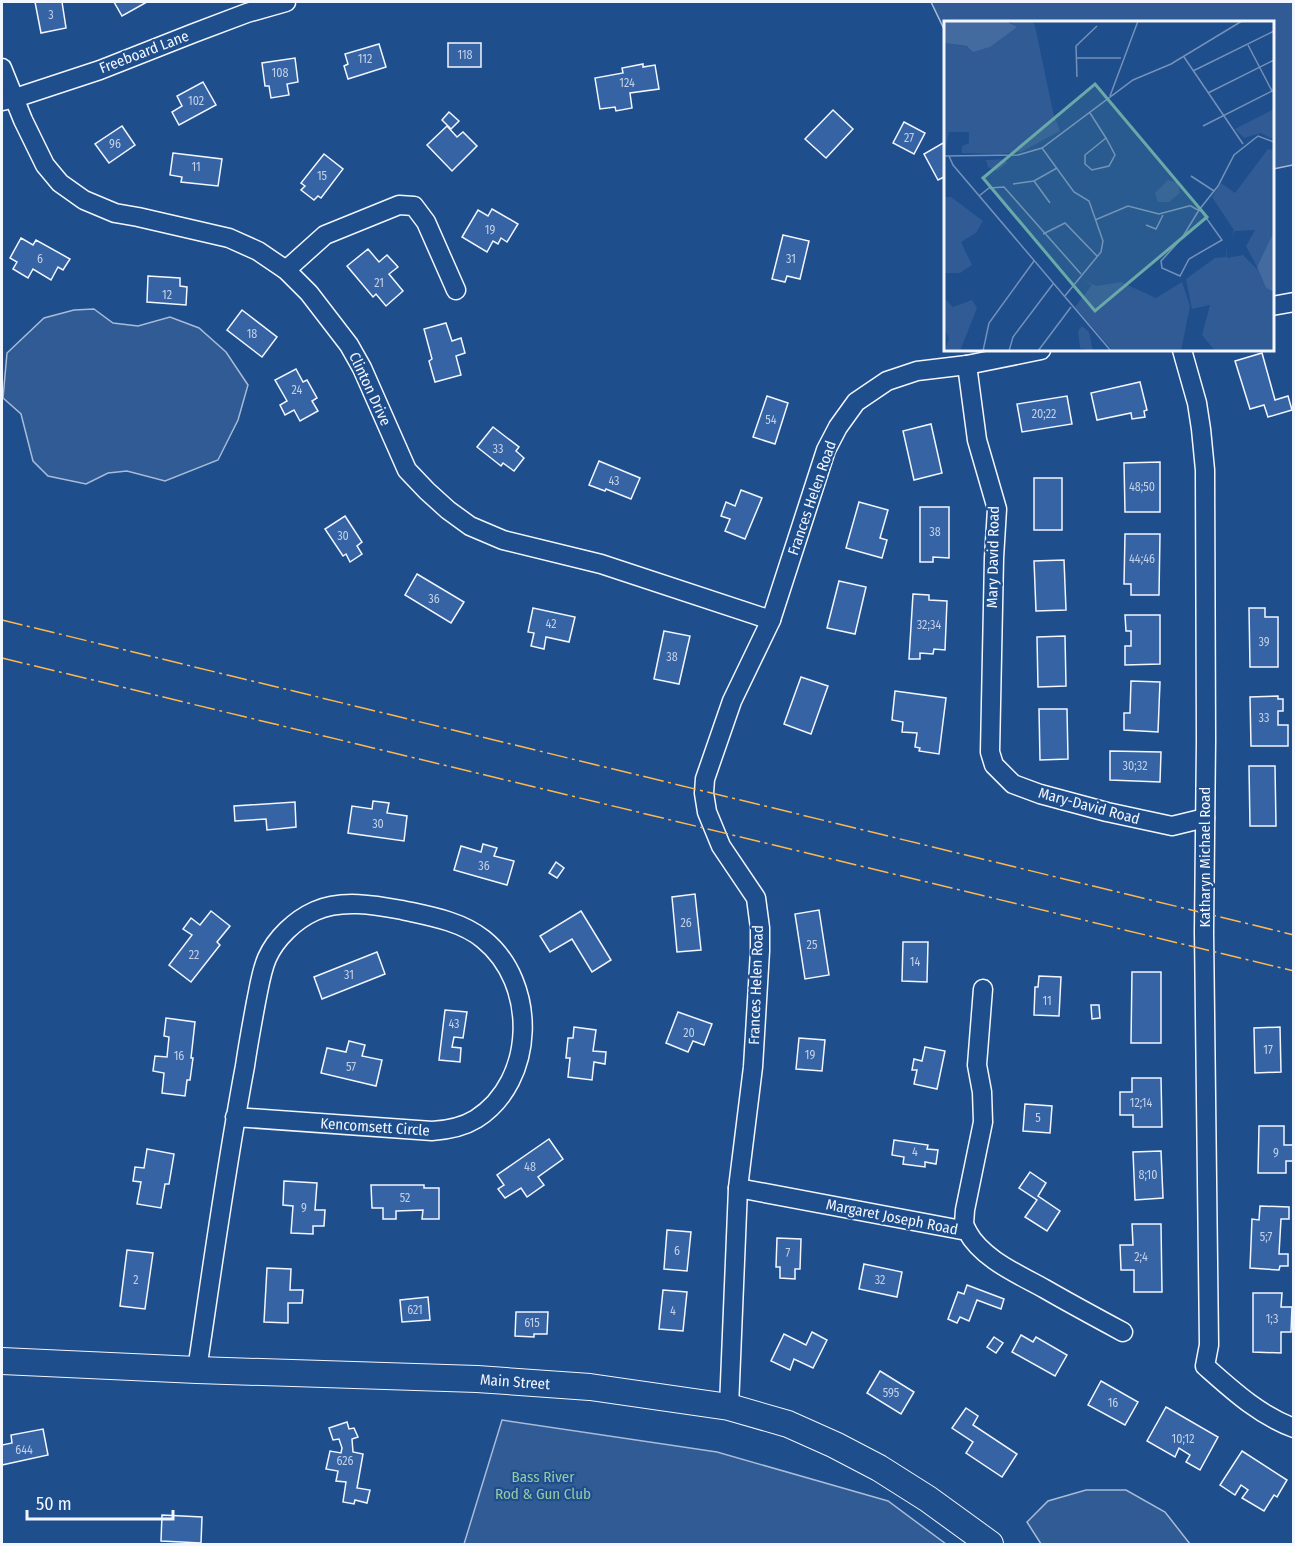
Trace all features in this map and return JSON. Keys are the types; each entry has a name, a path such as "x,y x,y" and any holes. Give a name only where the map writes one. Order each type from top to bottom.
{"main road":[{"name":"Main Street","path":"2,1361 197,1370 441,1377 590,1386 729,1407 788,1424 853,1454 928,1499 990,1545"}],"street":[{"name":"Freeboard Lane","path":"8,99 100,70 248,13 286,2"},
{"name":"Clinton Drive","path":"2,68 8,99 23,120 45,165 60,183 84,200 115,213 230,238 258,251 286,270 309,293 349,345 362,368 407,470 448,510 470,526 503,540 602,564 771,620"},
{"path":"286,270 325,236 399,205 414,206 426,222 456,290"},
{"path":"1274,306 1293,302"},
{"name":"Frances Helen Road","path":"729,1407 738,1188 753,1067 760,928 756,898 721,846 706,812 705,779 732,701 771,620 826,450 856,402 887,381 917,371 967,365 1036,351"},
{"name":"Katharyn Michael Road","path":"1182,351 1202,429 1205,470 1204,932 1209,1345 1205,1366 1259,1411 1293,1428"},
{"name":"Mary David Road","path":"967,365 977,440 997,509 993,569 990,752"},
{"name":"Mary-David Road","path":"990,752 994,765 1013,784 1040,794 1172,826 1205,818"},
{"name":"Kencomsett Circle","path":"197,1370 235,1117 263,968 268,956 282,936 308,914 334,905 372,906 417,913 465,928 483,939 497,953 510,973 522,1012 520,1056 510,1084 488,1110 475,1120 447,1130 432,1131 235,1117"},
{"path":"967,1231 964,1224 965,1210 983,1122 982,1092 977,1065 983,989"},
{"name":"Margaret Joseph Road","path":"738,1188 967,1231 971,1239 990,1257 1123,1332"}],"shaded area":[{"path":"931,2 1293,2 1293,165 1274,169 1274,21 944,21 944,29"},
{"path":"94,309 113,323 138,326 170,317 199,328 226,352 248,385 238,420 218,460 165,481 127,471 108,473 86,484 48,476 33,461 21,414 3,398 7,353 44,318 74,310"},
{"name":"Bass River Rod & Gun Club","path":"502,1420 717,1452 888,1501 946,1544 464,1544"},
{"path":"1086,1490 1126,1490 1165,1512 1190,1544 1041,1544 1027,1522 1048,1501"}],"building":[{"path":"35,2 62,2 66,28 41,33"},
{"path":"114,2 147,2 122,16"},
{"path":"448,43 481,43 481,67 448,67"},
{"path":"379,44 386,67 348,79 344,66 348,64 345,54"},
{"path":"295,58 298,82 287,84 289,95 271,98 269,86 265,86 262,63"},
{"path":"643,64 643,67 655,65 659,89 630,93 632,108 616,111 615,107 600,109 595,78 623,73 622,68"},
{"path":"203,82 216,105 179,125 172,112 182,106 177,96"},
{"path":"833,110 853,129 826,158 805,139"},
{"path":"449,112 459,121 451,129 442,120"},
{"path":"904,122 925,133 914,154 893,143"},
{"path":"122,126 135,145 109,163 95,144"},
{"path":"447,126 457,137 463,132 477,146 452,171 427,145"},
{"path":"943,143 944,177 938,180 924,154"},
{"path":"173,153 222,159 218,186 181,182 182,177 170,175"},
{"path":"324,154 343,169 321,198 318,196 314,200 301,190 305,186 301,183"},
{"path":"492,209 518,224 507,242 501,238 498,244 493,241 487,252 462,237 478,210 488,216"},
{"path":"783,235 809,241 800,279 787,276 785,282 772,279"},
{"path":"21,238 33,245 36,240 70,259 63,270 58,267 51,280 33,269 28,278 13,269 17,262 10,258"},
{"path":"368,249 379,262 387,255 398,267 389,274 403,291 386,306 376,294 373,297 347,266"},
{"path":"148,276 180,278 180,286 187,287 186,305 147,302"},
{"path":"242,310 277,337 262,357 227,330"},
{"path":"446,323 452,341 461,338 465,353 456,356 461,375 435,382 424,329"},
{"path":"1262,353 1275,400 1288,396 1292,410 1268,417 1264,405 1250,409 1235,361"},
{"path":"296,369 303,382 307,380 317,398 312,401 318,411 300,421 294,410 285,415 280,405 287,401 275,380"},
{"path":"1140,382 1147,410 1144,411 1145,417 1132,419 1131,413 1097,420 1091,393"},
{"path":"767,396 788,403 775,444 753,437"},
{"path":"1067,396 1072,424 1022,432 1017,404"},
{"path":"931,424 942,473 914,480 903,431"},
{"path":"493,427 519,447 516,451 524,458 514,471 503,463 501,466 477,447"},
{"path":"599,461 640,478 631,499 589,485"},
{"path":"1160,462 1160,512 1125,512 1124,463"},
{"path":"1034,478 1062,478 1062,530 1034,530"},
{"path":"741,490 762,498 745,539 725,531 730,519 721,516 726,502 735,506"},
{"path":"859,502 888,510 880,538 887,540 882,558 846,548"},
{"path":"920,507 949,507 949,558 933,557 933,562 920,562"},
{"path":"345,516 362,542 357,546 362,554 350,562 346,554 343,556 325,529"},
{"path":"1125,534 1160,534 1159,595 1131,595 1131,584 1124,584"},
{"path":"1064,560 1066,610 1036,611 1034,561"},
{"path":"417,574 464,602 451,623 405,595"},
{"path":"839,581 866,587 855,634 827,628"},
{"path":"913,594 929,595 929,600 947,601 945,650 934,649 933,654 920,653 920,659 909,659"},
{"path":"533,608 575,617 569,642 546,637 544,649 531,646 534,633 528,632"},
{"path":"1249,608 1265,608 1265,617 1278,617 1278,667 1250,667"},
{"path":"1125,615 1160,615 1160,664 1125,665 1125,646 1131,646 1131,631 1126,631"},
{"path":"664,631 690,636 679,684 654,679"},
{"path":"1065,636 1066,686 1038,687 1037,637"},
{"path":"801,677 828,686 811,734 784,724"},
{"path":"1131,681 1160,682 1158,732 1124,730 1124,713 1130,713"},
{"path":"895,691 946,698 939,754 919,751 920,748 915,747 917,733 902,732 903,722 892,720"},
{"path":"1278,696 1278,699 1283,699 1283,711 1278,711 1278,725 1288,725 1288,746 1251,746 1250,697"},
{"path":"1039,709 1067,709 1068,759 1040,760"},
{"path":"1110,751 1161,752 1160,782 1110,780"},
{"path":"1249,766 1275,766 1276,826 1250,826"},
{"path":"373,801 389,803 387,813 407,816 404,841 348,833 352,806 372,809"},
{"path":"295,802 296,827 267,830 266,819 235,821 234,806"},
{"path":"483,844 497,848 494,856 514,861 507,885 454,870 461,846 481,852"},
{"path":"556,862 564,868 557,878 549,873"},
{"path":"695,894 701,950 677,952 672,897"},
{"path":"819,910 829,975 805,979 795,914"},
{"path":"211,911 230,926 217,942 220,945 191,982 169,965 192,935 183,929 191,918 200,925"},
{"path":"581,911 611,960 592,972 572,939 550,952 540,936"},
{"path":"903,942 928,942 927,982 902,981"},
{"path":"377,952 385,974 322,999 314,977"},
{"path":"1132,972 1161,972 1161,1043 1131,1043"},
{"path":"1039,976 1061,977 1059,1016 1034,1015 1035,987 1038,987"},
{"path":"1091,1005 1099,1005 1100,1018 1092,1019"},
{"path":"445,1010 467,1012 463,1038 454,1037 452,1047 461,1048 460,1062 439,1060"},
{"path":"678,1012 712,1024 704,1045 693,1041 688,1052 666,1043"},
{"path":"166,1018 195,1022 191,1058 193,1058 185,1096 162,1093 164,1073 153,1071 155,1056 167,1057 169,1037 164,1036"},
{"path":"574,1027 596,1030 593,1051 606,1052 605,1064 594,1062 592,1080 568,1077 570,1058 566,1058 568,1038 573,1038"},
{"path":"1280,1027 1281,1072 1255,1073 1254,1028"},
{"path":"799,1038 825,1040 822,1071 796,1069"},
{"path":"349,1041 365,1045 362,1056 382,1060 376,1086 321,1073 327,1048 346,1052"},
{"path":"925,1047 945,1051 937,1089 914,1084 917,1070 912,1070 914,1059 922,1061"},
{"path":"1132,1078 1161,1078 1162,1127 1133,1127 1133,1115 1120,1115 1120,1092 1132,1092"},
{"path":"1025,1104 1052,1106 1050,1133 1023,1131"},
{"path":"1259,1126 1284,1126 1284,1145 1293,1145 1293,1161 1286,1161 1286,1173 1258,1173"},
{"path":"549,1139 563,1159 538,1177 544,1185 527,1197 521,1188 505,1198 498,1189 504,1185 497,1175"},
{"path":"894,1140 928,1145 927,1149 938,1150 936,1164 925,1162 925,1167 903,1164 904,1157 892,1155"},
{"path":"147,1149 174,1154 169,1184 165,1184 161,1208 137,1204 141,1182 133,1181 135,1167 144,1168"},
{"path":"1161,1151 1163,1198 1135,1200 1133,1152"},
{"path":"1030,1172 1046,1183 1038,1196 1060,1211 1047,1231 1025,1217 1037,1200 1019,1188"},
{"path":"284,1181 317,1183 315,1210 325,1210 324,1226 313,1226 313,1234 291,1233 293,1206 283,1205"},
{"path":"371,1185 424,1185 424,1188 439,1188 439,1219 422,1219 423,1210 396,1211 396,1219 383,1219 383,1208 372,1208"},
{"path":"1260,1206 1289,1207 1289,1219 1281,1219 1279,1254 1288,1254 1288,1266 1280,1266 1279,1270 1250,1268 1252,1219 1259,1220"},
{"path":"1132,1224 1161,1224 1162,1292 1134,1292 1134,1270 1121,1270 1120,1245 1133,1245"},
{"path":"667,1230 691,1232 687,1271 664,1269"},
{"path":"777,1238 801,1239 800,1269 795,1269 795,1279 780,1278 780,1267 776,1267"},
{"path":"127,1250 153,1253 145,1309 120,1306"},
{"path":"864,1264 902,1272 897,1297 859,1289"},
{"path":"267,1268 291,1269 290,1290 303,1290 302,1303 288,1303 288,1323 264,1322"},
{"path":"967,1285 1004,1299 1001,1309 977,1300 969,1321 960,1317 957,1323 948,1319 958,1292 964,1294"},
{"path":"663,1290 687,1292 683,1331 659,1329"},
{"path":"1253,1293 1282,1293 1281,1307 1292,1307 1291,1332 1281,1332 1281,1353 1253,1352"},
{"path":"428,1297 430,1320 402,1322 400,1300"},
{"path":"516,1312 548,1312 547,1334 534,1334 534,1337 515,1336"},
{"path":"812,1332 827,1340 813,1368 794,1359 790,1370 771,1361 784,1334 806,1345"},
{"path":"1021,1335 1033,1342 1036,1337 1067,1355 1055,1376 1012,1352"},
{"path":"994,1337 1003,1343 996,1353 987,1347"},
{"path":"880,1371 914,1392 901,1414 867,1393"},
{"path":"1101,1381 1138,1402 1125,1425 1088,1405"},
{"path":"1166,1407 1218,1437 1200,1470 1186,1462 1190,1455 1179,1448 1175,1457 1147,1441"},
{"path":"966,1408 978,1416 973,1425 1017,1454 1002,1477 966,1453 973,1442 952,1428"},
{"path":"347,1422 349,1429 354,1428 358,1437 352,1439 353,1452 363,1454 357,1488 370,1490 367,1503 355,1500 354,1504 343,1502 346,1482 336,1481 338,1471 326,1469 330,1451 341,1453 342,1448 339,1439 333,1440 329,1428"},
{"path":"43,1429 48,1455 2,1465 2,1445 12,1443 11,1435"},
{"path":"1242,1451 1287,1480 1277,1497 1274,1495 1264,1511 1242,1498 1248,1490 1241,1485 1235,1495 1220,1485"},
{"path":"162,1515 202,1517 201,1543 161,1541"}],"power":[{"path":"2,620 1294,935"},
{"path":"2,658 1294,971"}]}
